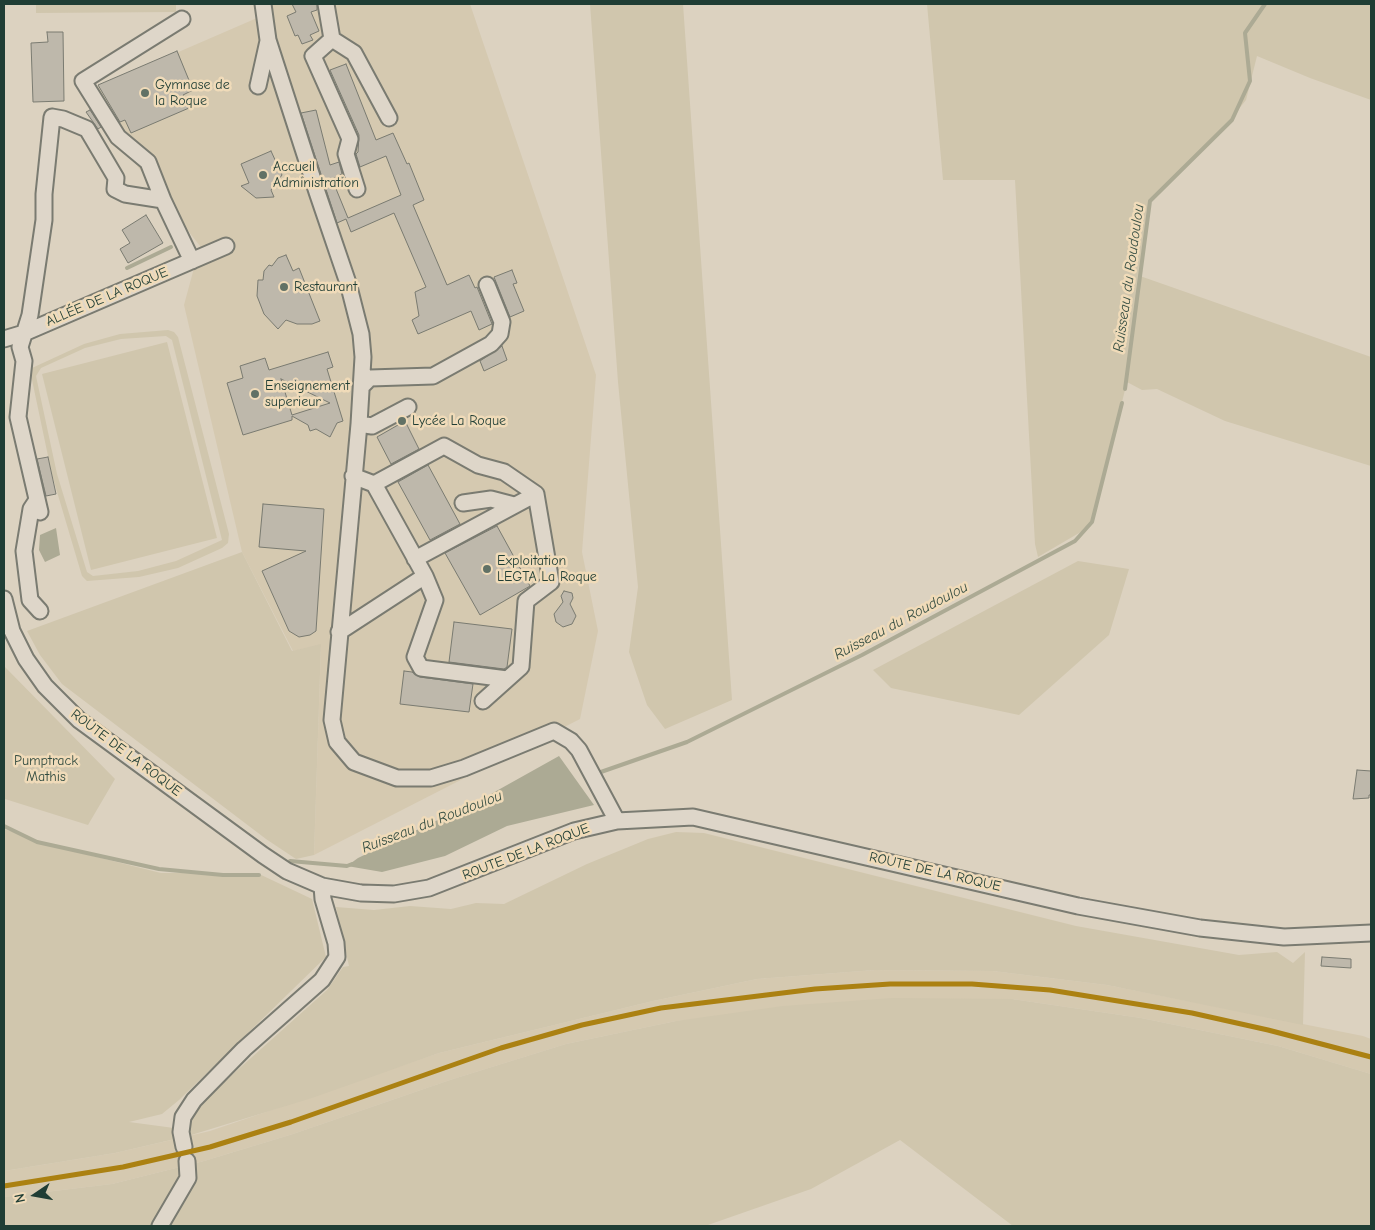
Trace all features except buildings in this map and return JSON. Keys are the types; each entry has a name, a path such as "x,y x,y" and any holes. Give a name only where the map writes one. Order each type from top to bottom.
{"street":[{"path":"326,4 332,39 354,53 389,118"},
{"path":"266,7 268,40 316,192 348,283 361,334 364,357 332,720 337,742 354,762 397,778 431,778 464,768 554,731 571,741 579,750 617,821"},
{"path":"182,19 83,81 118,137 148,162 192,261"},
{"path":"332,39 313,56 350,139 346,154 357,189"},
{"path":"258,86 268,40"},
{"path":"40,611 30,600 24,551 31,509 38,506 18,417 24,361 20,347 30,314 44,220 44,194 52,117 63,119 87,129 116,178 115,189 125,194 164,200"},
{"name":"ALLÉE DE LA ROQUE","path":"4,339 24,333 226,246"},
{"path":"362,386 370,378 434,376 491,344 500,334 502,322 487,285"},
{"path":"359,424 372,426 408,406"},
{"path":"374,484 444,446 478,465 504,472 536,494 551,582 526,601 520,668 483,701"},
{"path":"353,476 374,484 425,576 435,600 415,656 421,668 507,679"},
{"path":"415,559 536,494"},
{"path":"463,503 491,499 514,505"},
{"path":"340,632 425,576"},
{"name":"ROUTE DE LA ROQUE","path":"4,599 12,631 26,659 45,686 79,720 287,872 322,886 361,893 394,894 429,888 574,831 617,821 693,817 1078,906 1200,928 1284,937 1371,934"},
{"path":"160,1226 188,1178 181,1132 184,1117 194,1100 244,1049 322,980 337,957 336,943 323,899 322,886"}],"shaded area":[{"name":"Lycée La Roque","path":"255,4 470,4 596,375 582,552 598,631 580,719 314,855 321,645 293,651 242,552 184,305 200,246 109,130 93,89 257,18"},
{"path":"56,528 60,555 45,562 39,550 40,535"},
{"path":"559,756 594,805 507,826 445,856 382,872 347,866 358,858 482,799"},
{"path":"875,970 993,971 1107,985 1363,1036 1371,1039 1371,1074 1278,1046 1141,1018 1012,999 676,1021 566,1044 450,1080 293,1134 204,1161 112,1184 4,1197 4,1171 115,1153 210,1131 439,1053 653,1001 757,979"}],"green space":[{"path":"36,4 176,4 176,12 36,13"},
{"path":"590,4 683,4 732,700 665,729 647,705 629,652 638,587 618,382"},
{"path":"927,4 1371,4 1371,100 1257,56 1246,100 1226,125 1150,203 1140,276 1371,357 1371,466 1225,421 1157,389 1142,390 1127,382 1091,526 1038,557 1035,544 1015,180 943,180"},
{"path":"168,330 174,332 178,337 229,534 228,543 222,548 178,568 139,577 87,581 82,576 52,475 31,375 32,368 84,344 120,334","holes":["166,336 172,340 222,540 176,561 138,571 93,576 87,572 57,474 36,376 41,368 85,348 121,339"]},
{"path":"167,342 217,538 91,570 42,374"},
{"path":"242,552 292,651 321,644 314,855 296,859 266,839 62,684 40,655 27,631"},
{"path":"1078,561 1129,569 1109,635 1019,715 891,688 873,670"},
{"name":"Pumptrack Mathis","path":"5,667 115,779 88,825 5,799"},
{"path":"4,829 61,848 161,873 257,873 312,899 326,957 179,1100 162,1114 129,1122 174,1128 175,1139 115,1153 4,1171"},
{"path":"676,832 704,833 1076,926 1239,955 1277,952 1293,963 1305,952 1303,1025 1107,985 993,971 875,970 757,979 653,1001 439,1053 312,1098 188,1136 191,1121 204,1100 327,990 343,967 349,966 336,907 374,910 410,906 451,909 476,903 504,904 587,864 648,839"},
{"path":"892,998 1012,999 1141,1018 1278,1046 1371,1074 1371,1226 1013,1226 900,1140 811,1189 705,1226 169,1226 174,1216 158,1213 154,1226 4,1226 4,1197 112,1184 204,1161 293,1134 450,1080 566,1044 676,1021 783,1006"}],"waterway":[{"name":"Ruisseau du Roudoulou","path":"1125,389 1150,201 1232,120 1250,81 1245,33 1265,4"},
{"path":"127,268 171,247"},
{"name":"Ruisseau du Roudoulou","path":"598,773 687,742 862,655 1075,541 1092,522 1122,403"},
{"name":"Ruisseau du Roudoulou","path":"4,826 37,842 159,869 223,875 259,875"},
{"name":"Ruisseau du Roudoulou","path":"290,861 347,866 352,864"}],"transit line":[{"path":"4,1186 123,1167 210,1147 291,1122 501,1048 582,1025 661,1008 815,989 890,984 972,984 1050,990 1192,1013 1268,1030 1371,1057"}],"place":[{"name":"Gymnase de la Roque","path":"145,93"},
{"name":"Accueil Administration","path":"263,175"},
{"name":"Restaurant","path":"284,287"},
{"name":"Enseignement superieur","path":"255,394"},
{"name":"Lycée La Roque","path":"402,421"},
{"name":"Exploitation LEGTA La Roque","path":"487,569"}]}
